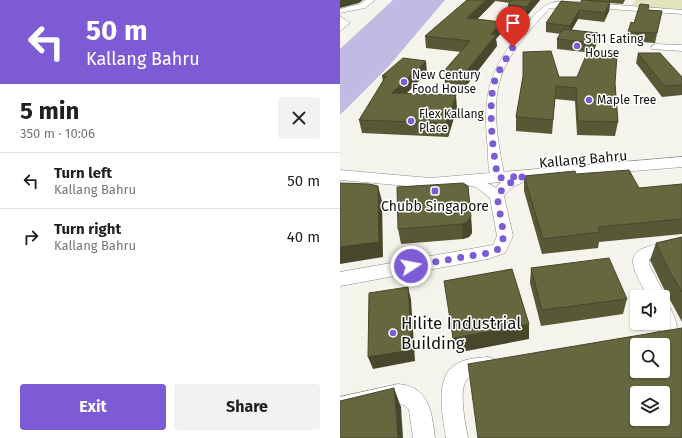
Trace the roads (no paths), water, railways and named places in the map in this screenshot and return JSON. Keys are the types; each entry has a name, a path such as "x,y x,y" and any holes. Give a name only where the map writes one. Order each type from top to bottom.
{"main road":[{"name":"Kallang Bahru","path":"340,175 430,183 464,180 497,172 682,150"},
{"name":"Kallang Bahru","path":"340,165 497,172 524,176 682,162"}],"street":[{"path":"340,11 362,6 371,0"},
{"path":"497,172 492,106 495,80 513,47 548,6 556,3 669,9 682,12"},
{"path":"669,9 682,16"},
{"path":"340,18 346,23 340,29"},
{"path":"655,47 682,48"},
{"name":"Kallang Bahru","path":"464,180 480,184 497,196 506,185 524,176"},
{"path":"340,279 375,267 488,253 499,249 504,236 497,196"},
{"path":"654,290 641,264 641,257 646,253 682,247"},
{"path":"664,338 670,334 670,330"},
{"path":"457,438 452,394 454,382 457,376 466,369 505,363"},
{"path":"340,408 398,394 405,394 417,404 424,438"}],"place":[{"name":"S111 Eating House","path":"577,46"},
{"name":"New Century Food House","path":"404,82"},
{"name":"Maple Tree","path":"589,100"},
{"name":"Flex Kallang Place","path":"411,121"},
{"name":"Chubb Singapore","path":"435,191"},
{"name":"Hilite Industrial Building","path":"393,333"}]}
